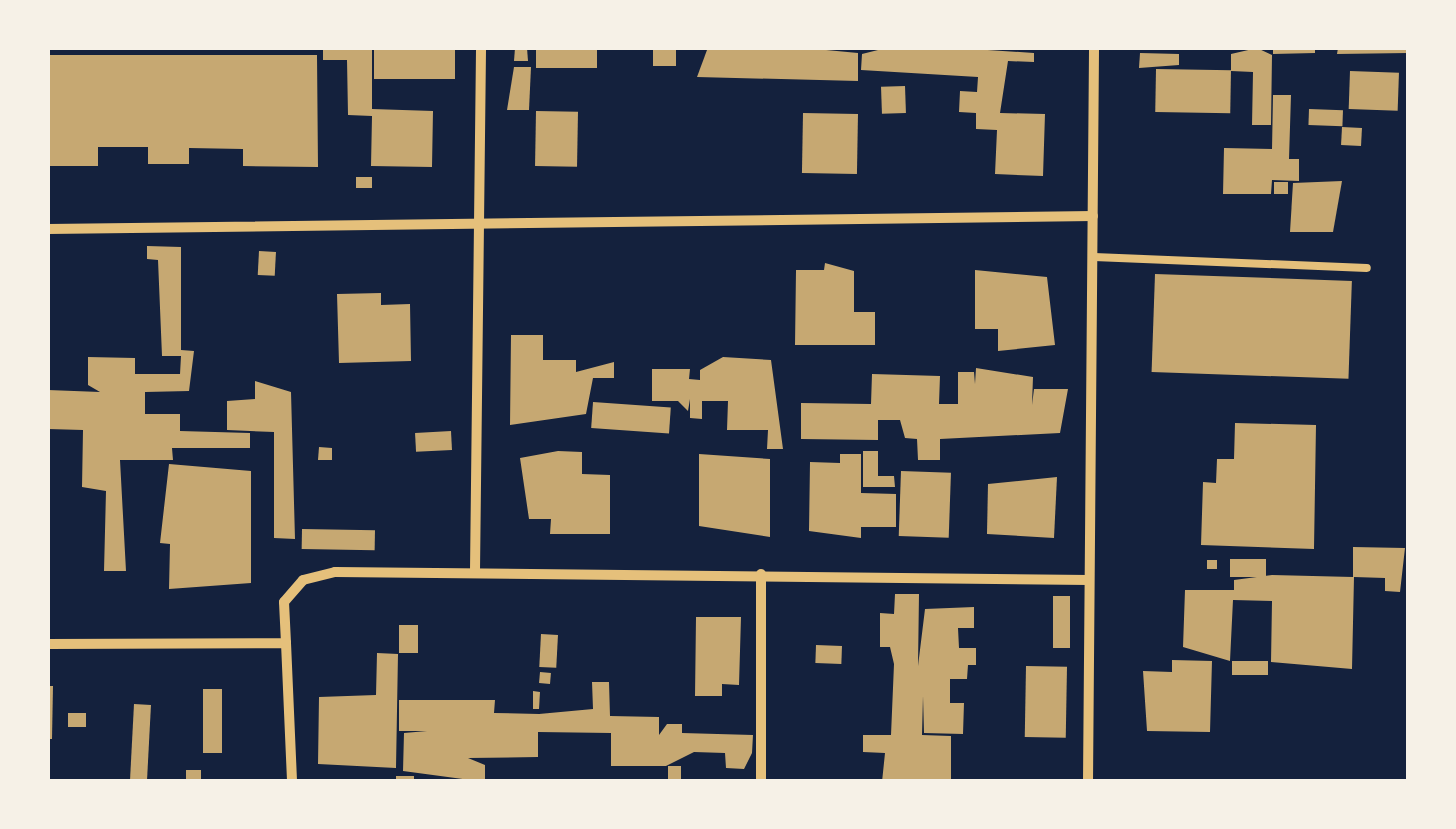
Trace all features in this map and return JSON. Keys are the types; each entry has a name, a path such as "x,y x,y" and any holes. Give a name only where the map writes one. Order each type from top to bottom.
{"street":[{"path":"474,571 480,48"},
{"path":"1088,782 1094,48"},
{"path":"48,229 1093,216"},
{"path":"292,782 284,602 303,580 335,572 474,571 1089,580"},
{"path":"760,574 761,782"},
{"path":"48,644 286,643"}],"lane":[{"path":"1094,257 1367,268"}],"building":[{"path":"323,48 372,48 372,109 433,111 432,167 371,166 372,116 348,115 347,60 323,60"},
{"path":"374,48 455,48 455,79 374,79"},
{"path":"515,48 527,48 528,61 514,61"},
{"path":"536,48 597,48 597,68 536,68"},
{"path":"653,48 676,48 676,66 653,66"},
{"path":"805,48 858,53 858,81 697,77 707,50"},
{"path":"1257,48 1272,55 1271,125 1252,125 1253,72 1231,71 1231,54"},
{"path":"1273,48 1315,48 1315,53 1273,54"},
{"path":"1338,48 1408,48 1408,53 1337,54"},
{"path":"882,49 1034,53 1034,62 1008,61 1000,113 1045,114 1043,176 995,174 997,130 976,129 976,113 959,112 960,91 977,92 978,77 861,70 862,54"},
{"path":"1140,53 1179,54 1179,65 1139,68"},
{"path":"48,55 317,55 318,167 243,166 243,149 189,148 189,164 148,164 148,147 98,147 98,166 48,166"},
{"path":"514,67 531,67 529,110 507,110"},
{"path":"1156,69 1231,70 1230,113 1155,112"},
{"path":"1350,71 1399,73 1398,111 1349,109"},
{"path":"905,86 906,113 882,114 881,87"},
{"path":"1273,95 1291,95 1289,159 1299,159 1299,181 1272,180 1271,194 1223,194 1224,148 1272,149"},
{"path":"1309,109 1343,110 1342,126 1308,125"},
{"path":"536,111 578,112 577,167 535,166"},
{"path":"803,113 858,114 857,174 802,173"},
{"path":"1342,127 1362,128 1361,146 1341,145"},
{"path":"356,177 372,177 372,188 356,188"},
{"path":"1342,181 1333,232 1290,232 1293,183"},
{"path":"1274,182 1288,182 1288,194 1274,194"},
{"path":"147,246 181,247 181,350 194,351 189,391 145,392 145,414 180,414 180,431 250,433 250,448 172,448 173,460 120,460 126,571 104,571 106,491 82,487 83,430 48,429 48,390 100,392 88,385 88,357 135,358 135,374 180,374 181,356 162,356 158,260 147,259"},
{"path":"259,251 276,252 275,276 258,275"},
{"path":"825,263 854,271 854,312 875,312 875,345 795,345 796,270 824,270"},
{"path":"975,270 1047,277 1055,345 998,351 998,329 975,329"},
{"path":"1155,274 1352,281 1348,379 1152,372"},
{"path":"381,293 381,305 410,304 411,361 339,363 337,294"},
{"path":"511,335 543,335 543,360 576,360 576,372 614,362 614,378 593,378 586,414 510,425"},
{"path":"723,357 771,360 783,449 767,449 768,430 727,430 728,401 702,401 702,419 690,418 690,399 688,411 678,401 652,401 652,369 690,369 689,379 700,380 700,370"},
{"path":"976,368 1033,377 1032,405 1034,389 1068,389 1060,433 940,439 940,460 918,460 917,439 905,438 900,420 878,420 878,440 801,439 801,403 871,404 872,374 940,376 939,404 958,404 958,372 974,372 975,384"},
{"path":"255,381 291,392 295,539 274,538 274,432 227,430 227,401 255,399"},
{"path":"593,402 671,407 669,433 591,428"},
{"path":"1235,423 1316,425 1314,549 1201,545 1203,482 1216,483 1217,459 1234,459"},
{"path":"451,431 452,450 416,452 415,433"},
{"path":"319,447 332,448 332,460 318,460"},
{"path":"558,451 582,452 582,474 610,475 610,534 550,534 551,519 529,519 520,458"},
{"path":"863,451 878,451 878,476 894,476 895,487 863,487"},
{"path":"699,454 770,459 770,537 699,526"},
{"path":"840,454 861,454 861,493 896,494 896,527 861,527 861,538 809,531 810,462 840,463"},
{"path":"169,464 251,471 251,583 169,589 170,544 160,543"},
{"path":"901,471 951,473 949,538 899,536"},
{"path":"1057,477 1054,538 987,534 988,484"},
{"path":"302,529 375,530 375,550 302,549"},
{"path":"1353,547 1405,548 1400,592 1385,591 1385,578 1354,577 1352,669 1271,662 1272,601 1233,600 1230,661 1183,647 1185,590 1234,590 1234,580 1272,575 1353,577"},
{"path":"1230,559 1266,559 1266,577 1230,577"},
{"path":"1207,560 1217,560 1217,569 1207,569"},
{"path":"895,594 919,594 918,666 925,609 974,607 974,628 958,628 959,648 976,648 976,665 968,665 967,679 950,679 950,703 964,703 963,734 924,733 923,696 922,735 951,736 951,782 882,782 885,753 863,752 863,735 891,735 894,664 890,647 880,647 880,613 894,614"},
{"path":"1053,596 1070,596 1070,648 1053,648"},
{"path":"696,617 741,617 739,685 722,684 722,696 695,696"},
{"path":"399,625 418,625 418,653 399,653"},
{"path":"541,634 558,635 556,668 539,667"},
{"path":"816,645 842,646 841,664 815,663"},
{"path":"377,653 398,654 396,768 318,764 319,697 376,695"},
{"path":"1172,660 1212,661 1210,732 1147,731 1143,671 1172,672"},
{"path":"1232,661 1268,661 1268,675 1232,675"},
{"path":"1026,666 1067,667 1066,738 1025,737"},
{"path":"540,672 551,673 550,684 539,683"},
{"path":"592,682 609,682 610,716 659,717 659,735 667,724 682,724 682,733 753,735 752,753 744,769 726,768 725,753 694,752 666,766 611,766 611,733 538,732 538,757 468,758 485,765 485,782 403,771 404,733 427,731 399,731 399,700 495,700 494,713 593,709"},
{"path":"48,686 53,686 52,739 48,739"},
{"path":"203,689 222,689 222,753 203,753"},
{"path":"533,691 540,692 539,709 533,709"},
{"path":"134,704 151,705 147,780 130,779"},
{"path":"68,713 86,713 86,727 68,727"},
{"path":"668,766 681,766 681,782 668,782"},
{"path":"186,770 201,770 201,782 186,782"},
{"path":"396,776 414,776 414,782 396,782"}]}
